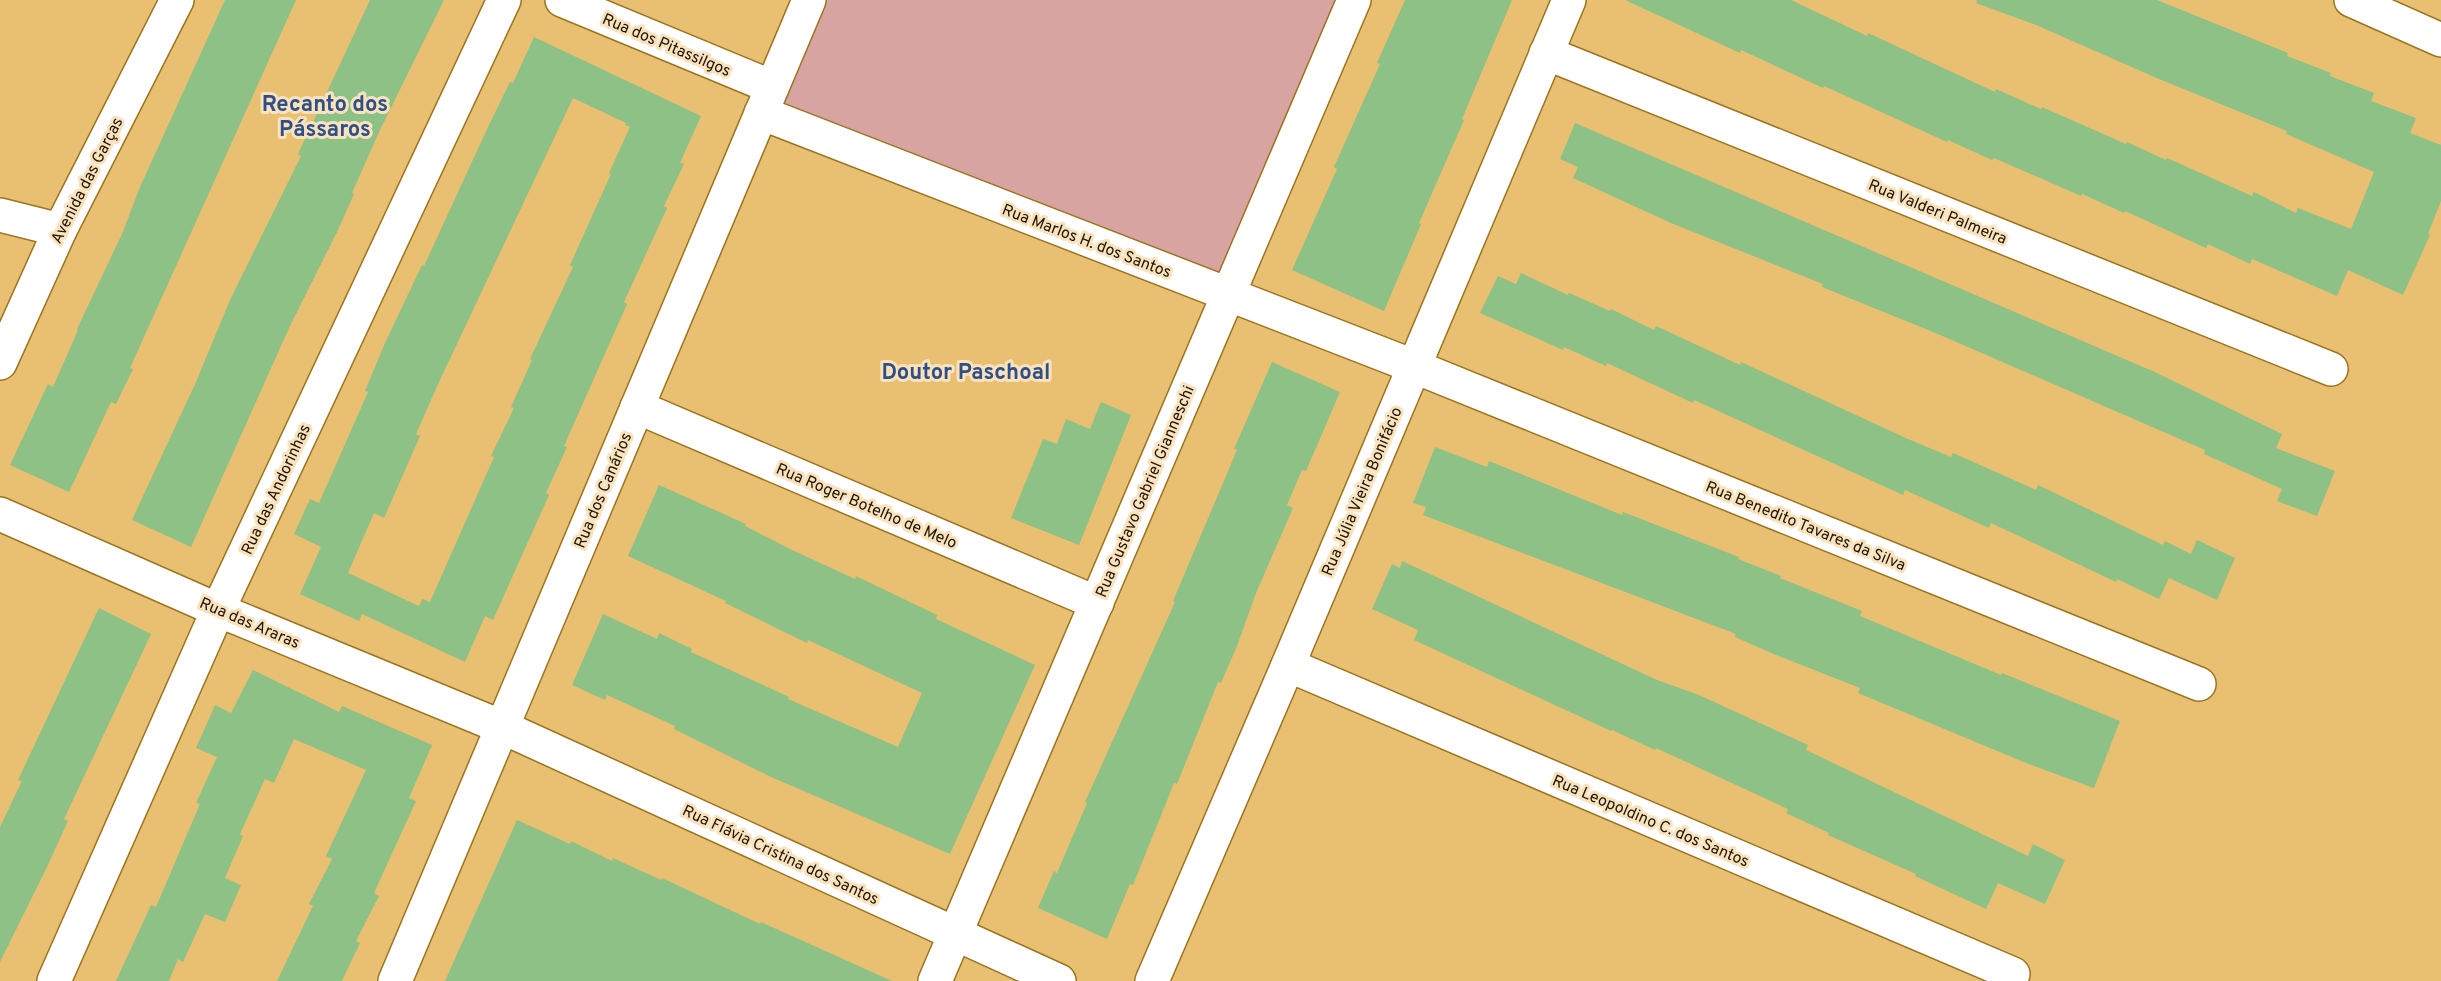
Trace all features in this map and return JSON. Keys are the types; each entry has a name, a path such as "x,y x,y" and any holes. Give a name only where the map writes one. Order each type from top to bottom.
{"street":[{"name":"Avenida das Garças","path":"0,363 60,230 177,0"},
{"name":"Rua das Andorinhas","path":"54,981 218,610 504,0"},
{"name":"Rua dos Pitassilgos","path":"562,0 767,100"},
{"name":"Rua dos Canários","path":"395,981 809,0"},
{"name":"Rua Gustavo Gabriel Gianneschi","path":"934,981 1354,0"},
{"name":"Rua Júlia Vieira Bonifácio","path":"1152,981 1569,0"},
{"path":"2351,0 2441,40"},
{"name":"Rua Valderi Palmeira","path":"1546,53 2331,369"},
{"name":"Rua Marlos H. dos Santos","path":"767,100 1227,295 1413,366"},
{"path":"0,215 60,230"},
{"name":"Rua Benedito Tavares da Silva","path":"1413,366 2199,684"},
{"name":"Rua Roger Botelho de Melo","path":"637,407 1097,603"},
{"name":"Rua das Araras","path":"0,514 218,610 502,727"},
{"name":"Rua Leopoldino C. dos Santos","path":"1288,665 2013,975"},
{"name":"Rua Flávia Cristina dos Santos","path":"502,727 1059,981"}],"shaded area":[{"path":"809,0 1354,0 1227,295 761,113"}],"building":[{"path":"225,0 296,0 130,368 133,369 116,404 111,402 69,492 10,465 48,384 53,387"},
{"path":"370,0 444,0 379,132 338,230 289,328 191,547 132,520 196,382 230,300 301,156 298,154"},
{"path":"1405,0 1512,0 1384,311 1292,270 1337,169 1334,167 1380,64 1377,63"},
{"path":"1625,0 1791,0 1995,92 1996,89 2041,109 2042,107 2126,144 2127,142 2166,160 2167,158 2252,196 2254,192 2296,213 2298,208 2351,229 2374,172 2286,134 2287,131 2159,79 2036,25 1976,3 1977,0 2157,0 2288,53 2287,56 2331,73 2330,76 2374,93 2371,101 2416,118 2410,133 2441,145 2441,201 2428,234 2430,235 2403,295 2348,270 2337,296 2252,259 2250,264 2208,244 2206,248 2125,211 2124,213 2082,194 2081,196 1948,140 1947,142 1741,50 1740,53"},
{"path":"534,37 701,116 680,163 684,164 664,206 667,208 624,302 627,304 564,446 567,447 546,493 549,495 493,620 485,616 465,662 362,614 359,621 300,594 321,547 294,534 310,499 319,503 368,392 365,391 385,343 422,265 424,266 510,82 513,83","holes":["573,98 626,123 625,125 630,127 570,265 573,267 530,359 532,360 511,407 514,408 491,456 494,457 430,602 422,599 419,606 348,573 374,513 384,518 420,436 416,434 439,382"]},
{"path":"1575,123 2157,373 2282,434 2276,448 2335,471 2317,516 2277,501 2282,489 2204,454 2205,450 1938,334 1822,287 1823,284 1671,223 1573,178 1578,167 1560,159"},
{"path":"1521,273 1568,295 1569,293 1610,311 1611,309 1654,330 1656,326 1740,365 1741,362 1951,457 1953,453 2036,490 2038,485 2163,545 2165,541 2191,554 2197,540 2235,558 2217,600 2169,578 2159,599 2117,579 2116,582 1991,523 1989,528 1905,490 1903,495 1694,400 1693,403 1607,363 1606,366 1564,347 1563,350 1480,313 1498,276 1516,284"},
{"path":"1272,362 1340,392 1306,471 1302,470 1287,505 1293,508 1256,593 1237,646 1221,683 1218,682 1177,784 1174,783 1133,885 1130,884 1107,939 1038,908 1054,871 1057,873 1087,803 1085,802 1175,602 1173,601 1237,450 1234,449"},
{"path":"1101,402 1131,415 1079,545 1011,518 1043,439 1057,444 1066,419 1090,429"},
{"path":"1435,447 1487,467 1489,461 1622,515 1623,512 1739,557 1738,559 1781,576 1780,578 1862,611 1860,616 2001,675 2002,673 2120,721 2094,788 2026,763 1858,693 1860,688 1776,655 1735,637 1736,634 1423,515 1426,507 1413,503"},
{"path":"659,485 746,524 745,526 790,549 855,579 856,576 937,615 936,619 1035,665 950,854 771,777 674,729 675,726 607,695 605,700 572,685 603,614 657,639 659,633 692,649 691,652 789,697 788,699 898,747 922,693 808,640 807,643 725,603 726,601 628,556"},
{"path":"1402,561 1657,680 1699,695 1808,745 1806,750 2028,856 2033,844 2065,860 2045,904 1998,883 1986,909 1915,876 1916,874 1828,835 1829,833 1786,813 1788,809 1656,748 1655,750 1611,731 1414,640 1418,630 1372,609 1392,564 1400,568"},
{"path":"99,608 151,634 64,819 68,821 46,869 0,962 0,827 22,781 18,780"},
{"path":"253,670 339,712 342,706 432,745 409,798 416,801 374,893 379,896 356,941 360,943 342,981 277,981 313,906 309,904 332,859 326,856 366,770 294,739 274,783 265,779 240,834 243,836 225,878 241,885 225,922 205,914 183,962 178,959 169,981 116,981 151,905 156,907 200,804 196,803 217,757 196,748 215,705 231,713"},
{"path":"517,820 570,844 571,841 612,861 613,858 661,880 662,878 760,924 761,922 892,981 445,981"}],"district":[{"name":"Recanto dos Pássaros","path":"325,116"},
{"name":"Doutor Paschoal","path":"966,371"}]}
